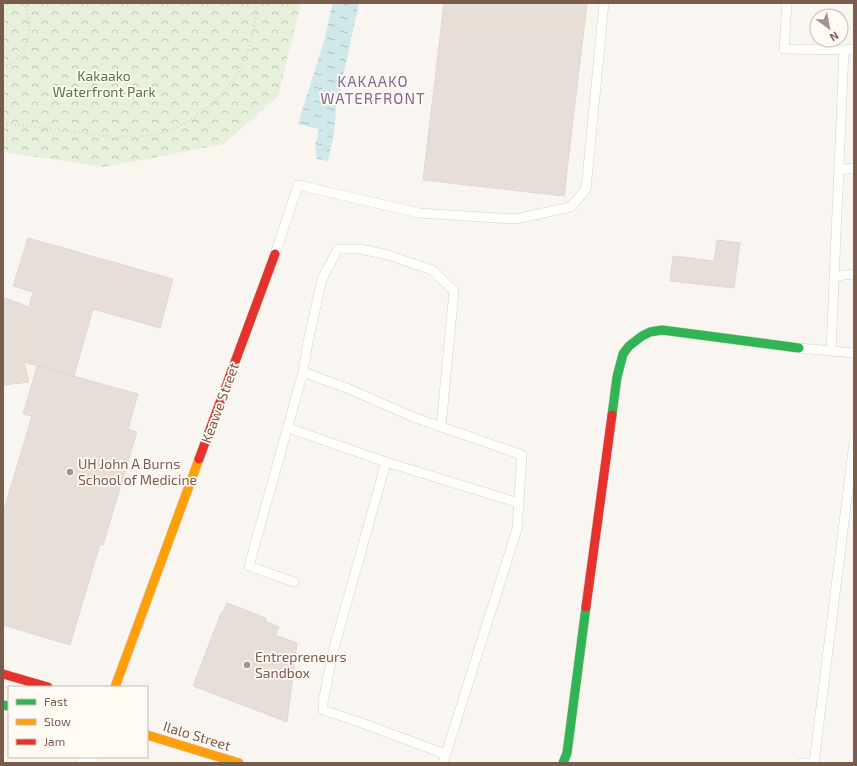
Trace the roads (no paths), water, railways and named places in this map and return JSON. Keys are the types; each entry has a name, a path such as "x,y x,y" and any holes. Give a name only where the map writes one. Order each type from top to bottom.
{"street":[{"name":"Keawe Street","path":"115,686 275,254"},
{"path":"563,763 567,753 617,377 623,354 628,346 644,334 653,330 799,348"},
{"path":"3,674 45,686"},
{"name":"Ilalo Street","path":"148,735 239,763"}],"lane":[{"path":"275,254 298,185 419,213 515,219 571,207 586,189 604,3"},
{"path":"787,3 784,49 854,49"},
{"path":"832,351 844,50"},
{"path":"839,170 854,168"},
{"path":"294,582 248,566 303,372 322,279 338,249 360,249 388,255 432,270 454,291 441,427"},
{"path":"835,276 854,274"},
{"path":"799,348 854,353"},
{"path":"303,372 349,389 413,417 522,456 517,529 444,759 362,722 323,710 323,702 333,652 386,462"},
{"path":"288,428 386,462 519,503"},
{"path":"814,763 854,442"}],"water":[{"path":"333,3 359,3 336,109 334,133 328,161 317,159 315,147 319,129 298,124 324,41"}],"place":[{"name":"UH John A Burns School of Medicine","path":"70,472"},
{"name":"Entrepreneurs Sandbox","path":"247,665"}],"district":[{"name":"KAKAAKO WATERFRONT","path":"373,90"}],"park label":[{"name":"Kakaako Waterfront Park","path":"104,84"}]}
